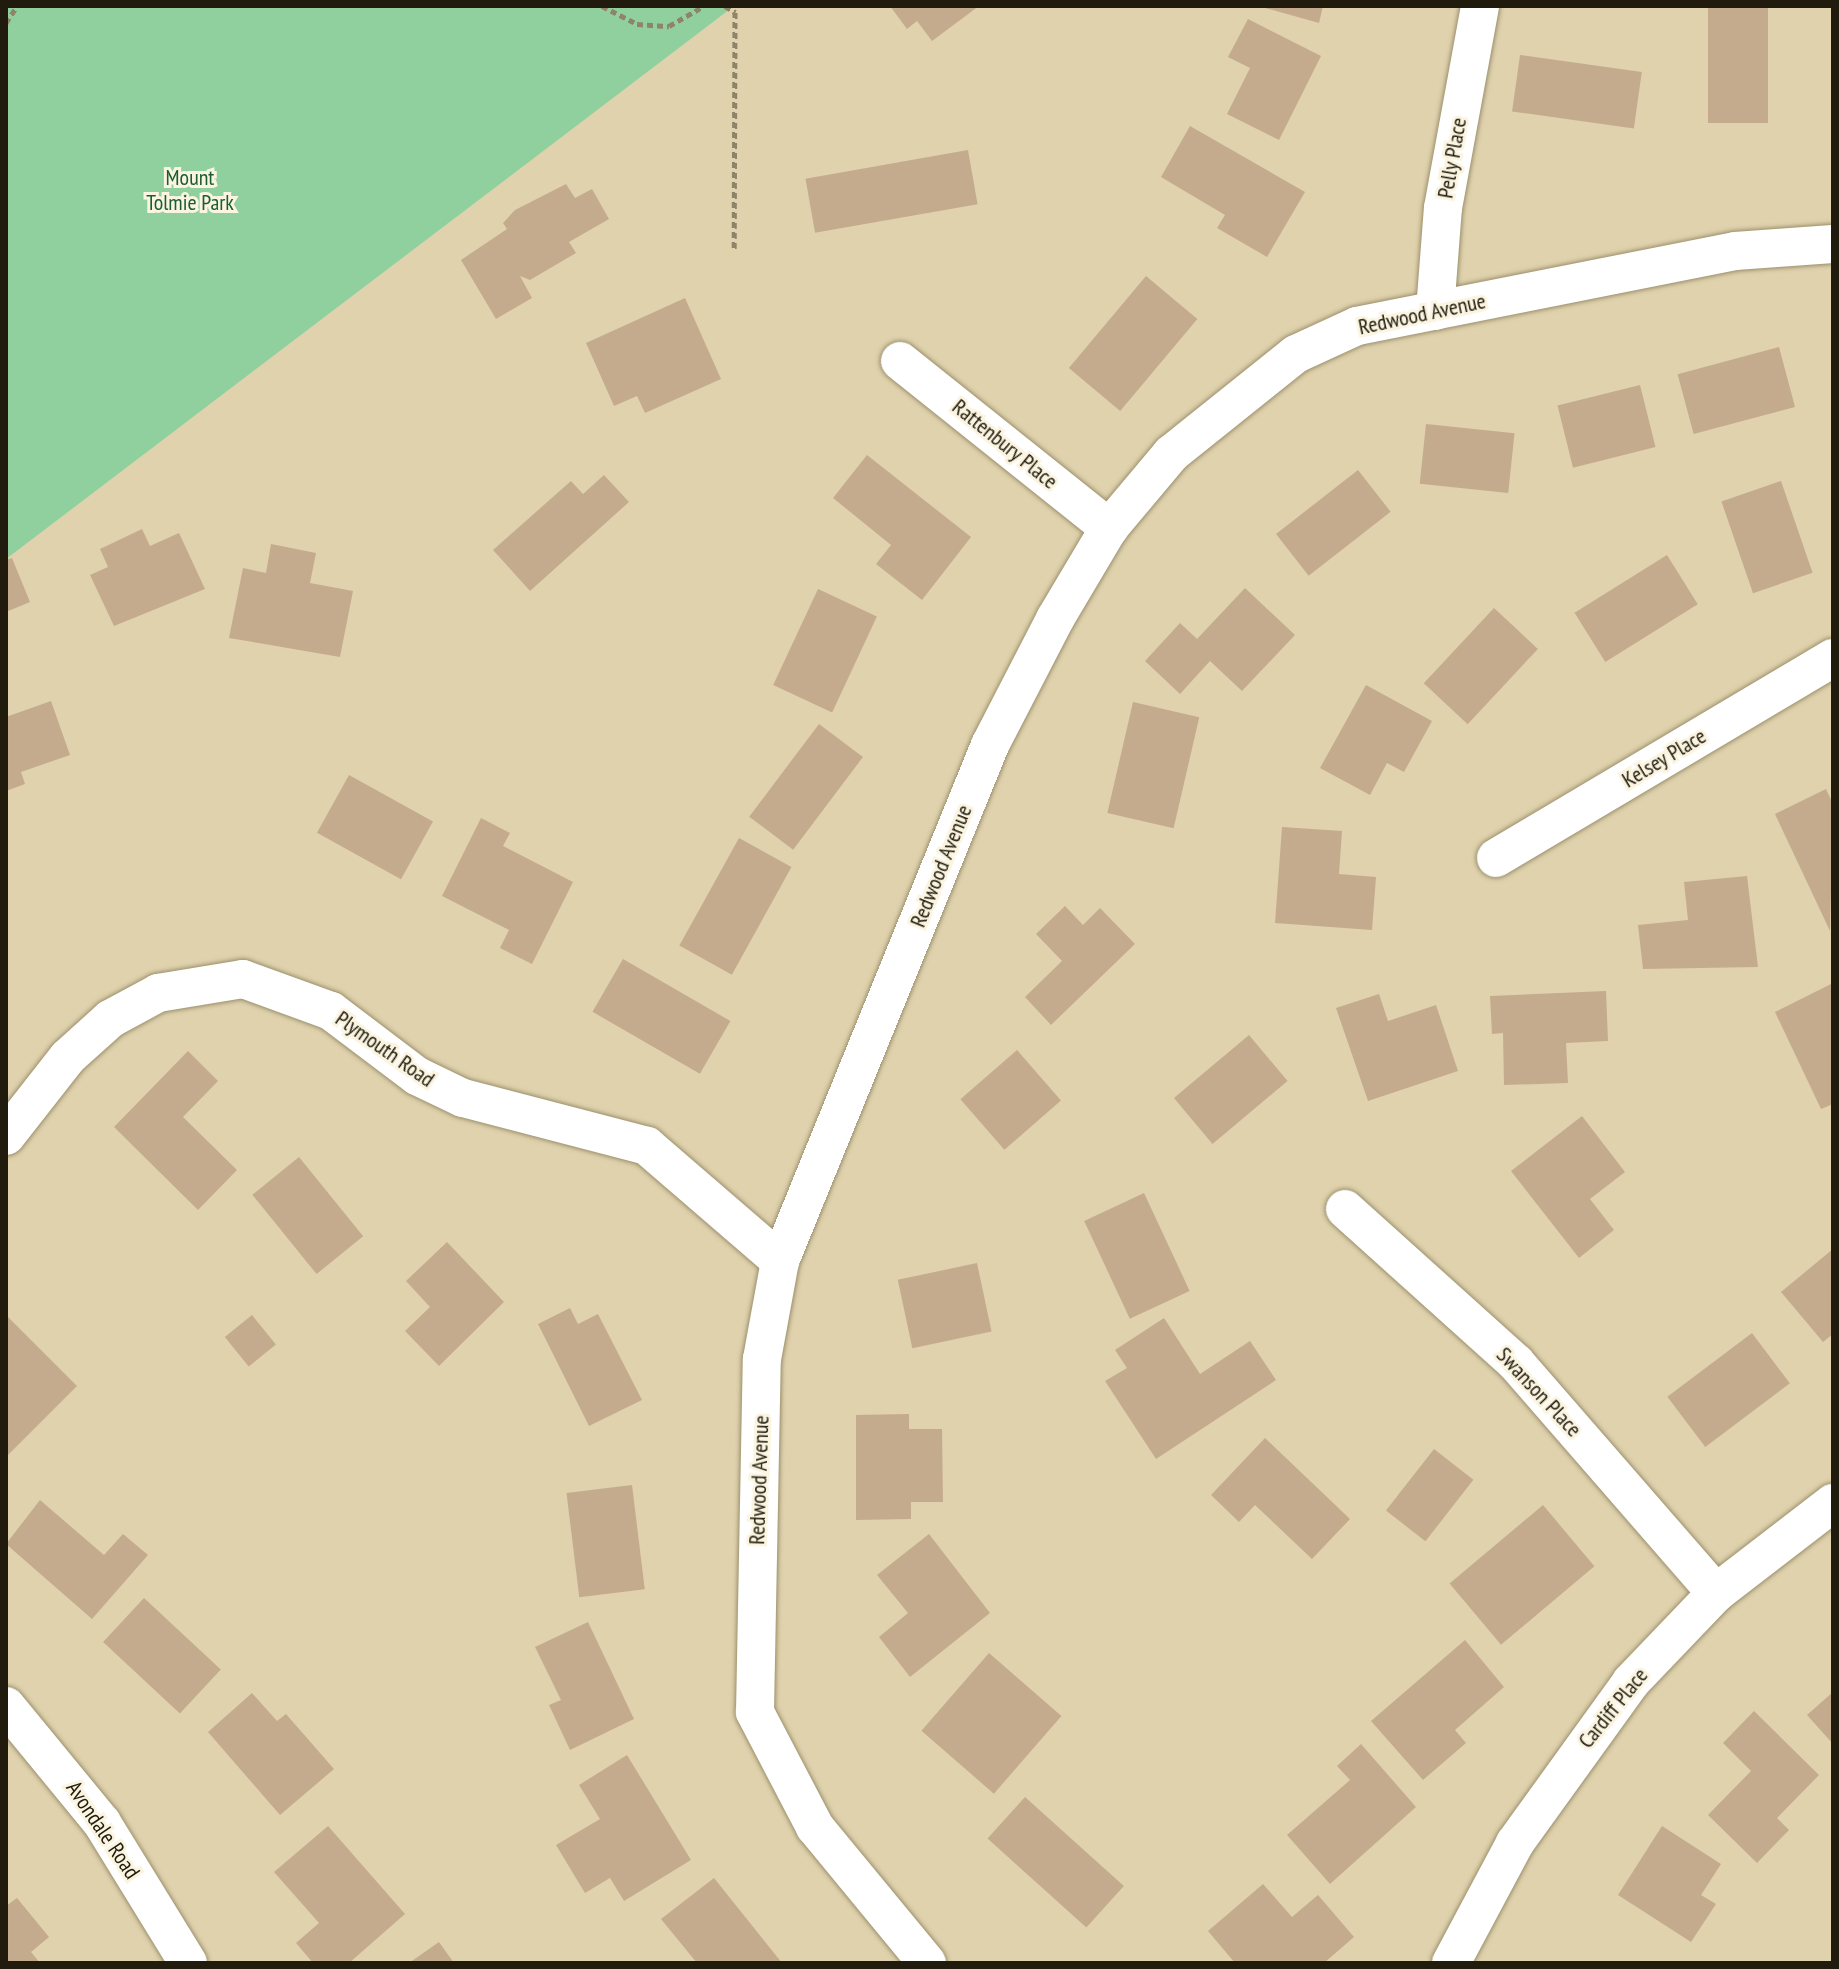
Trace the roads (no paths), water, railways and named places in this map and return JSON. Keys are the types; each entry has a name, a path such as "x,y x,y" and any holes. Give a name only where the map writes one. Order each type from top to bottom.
{"street":[{"name":"Pelly Place","path":"1435,311 1443,208 1480,6"},
{"name":"Redwood Avenue","path":"927,1963 815,1827 755,1712 762,1359 780,1261 990,745 1109,528 1171,454 1296,354 1357,326 1735,251 1833,244"},
{"name":"Rattenbury Place","path":"900,361 1109,528"},
{"name":"Kelsey Place","path":"1496,858 1833,658"},
{"name":"Plymouth Road","path":"6,1136 68,1057 110,1019 158,993 243,979 331,1011 417,1076 463,1098 647,1146 780,1261"},
{"name":"Swanson Place","path":"1345,1209 1516,1363 1716,1593"},
{"name":"Cardiff Place","path":"1451,1963 1565,1768 1631,1682 1716,1593 1833,1503"},
{"name":"Avondale Road","path":"6,1706 102,1823 188,1963"}],"park label":[{"name":"Mount Tolmie Park","path":"190,190"}]}
